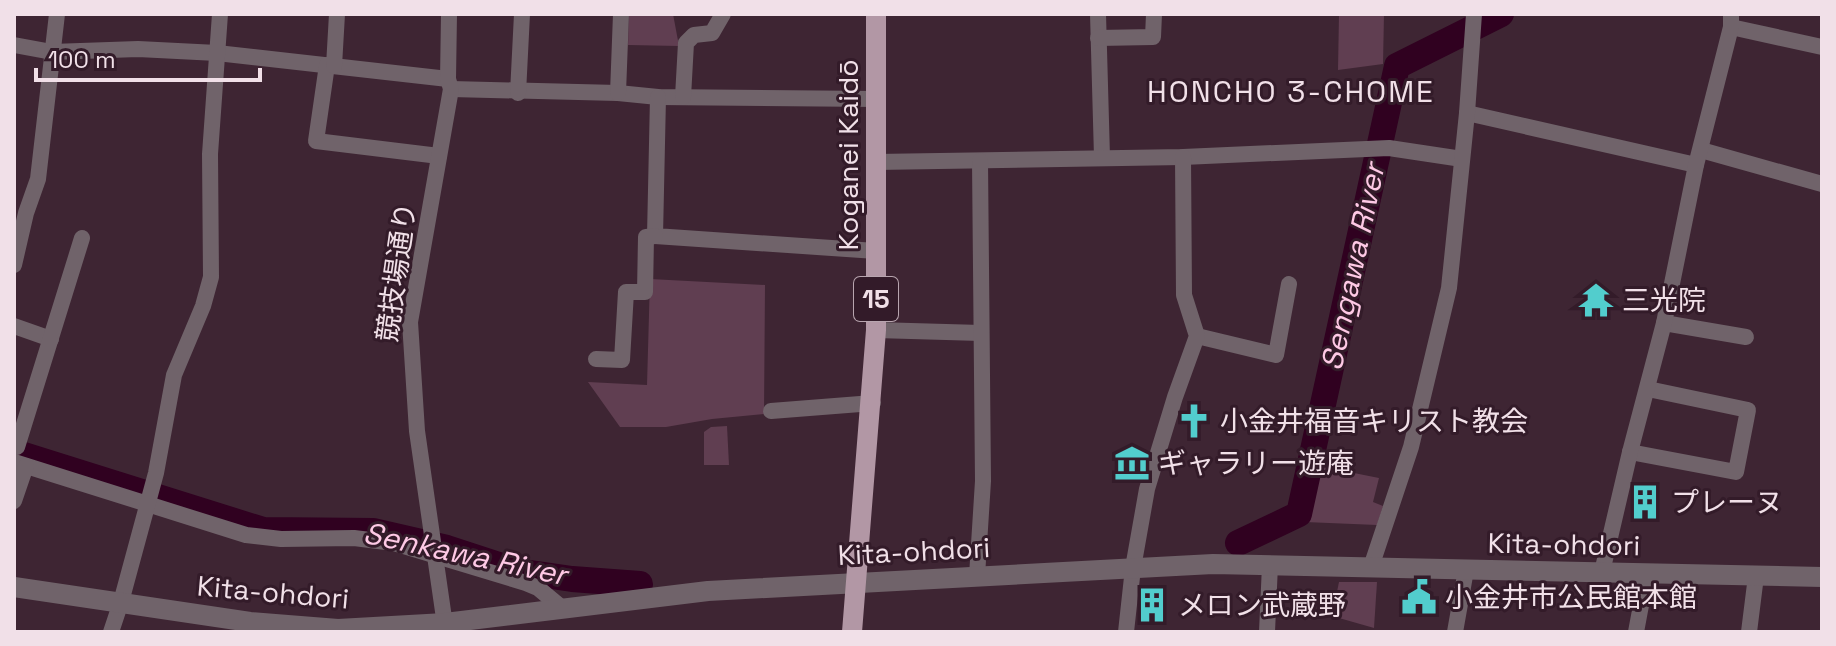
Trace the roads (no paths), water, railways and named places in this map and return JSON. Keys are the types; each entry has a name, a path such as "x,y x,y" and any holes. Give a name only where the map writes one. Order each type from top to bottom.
{"main road":[{"name":"Koganei Kaidō","path":"856,582 873,403 876,330 876,14"},
{"name":"15","path":"852,632 856,582"}],"street":[{"path":"14,265 26,213 38,179 57,14"},
{"path":"111,632 149,499 174,375 203,306 211,277 210,154 220,14"},
{"path":"337,14 331,66 316,141 439,156"},
{"name":"競技場通り","path":"446,628 413,391 410,322 450,84 449,14"},
{"path":"518,93 522,14"},
{"path":"618,93 621,14"},
{"path":"683,97 686,43 694,35 712,33 723,14"},
{"path":"1098,14 1102,157"},
{"path":"1098,38 1153,37 1154,14"},
{"path":"1602,572 1664,323 1731,21 1822,47"},
{"path":"1371,567 1411,447 1449,288 1474,25"},
{"path":"14,45 52,52 138,49 217,53 518,93 876,99"},
{"path":"655,236 658,97"},
{"path":"1467,113 1822,184"},
{"path":"876,162 1183,157 1389,148 1462,159"},
{"path":"1126,632 1147,489 1197,336 1184,295 1183,157"},
{"path":"977,576 983,481 980,161"},
{"path":"596,359 622,360 626,292 645,292 646,237 876,251"},
{"path":"14,501 19,458 82,238"},
{"path":"1197,336 1276,355 1289,284"},
{"path":"1664,323 1746,337"},
{"path":"14,326 51,339"},
{"path":"876,330 981,333"},
{"path":"1630,452 1736,472 1748,410 1648,389"},
{"path":"771,411 873,403"},
{"path":"19,458 265,539 354,538 434,545 538,588 562,608"},
{"name":"Kita-ohdori","path":"14,587 250,622 338,629 446,628 562,608 678,594 1213,564 1822,577"},
{"path":"1267,632 1270,565"},
{"path":"1455,632 1466,570"},
{"path":"1636,632 1647,573"},
{"path":"1749,632 1756,576"}],"waterway":[{"name":"Sengawa River","path":"1238,543 1299,514 1397,66 1501,14"},
{"name":"Senkawa River","path":"14,452 263,530 373,531 447,548 517,571 640,584"}],"place":[{"name":"三光院","path":"1596,300"},
{"name":"小金井福音キリスト教会","path":"1194,421"},
{"name":"ギャラリー遊庵","path":"1132,463"},
{"name":"プレーヌ","path":"1645,502"},
{"name":"小金井市公民館本館","path":"1419,597"},
{"name":"メロン武蔵野","path":"1152,605"}],"district":[{"name":"HONCHO 3-CHOME","path":"1291,92"}]}
